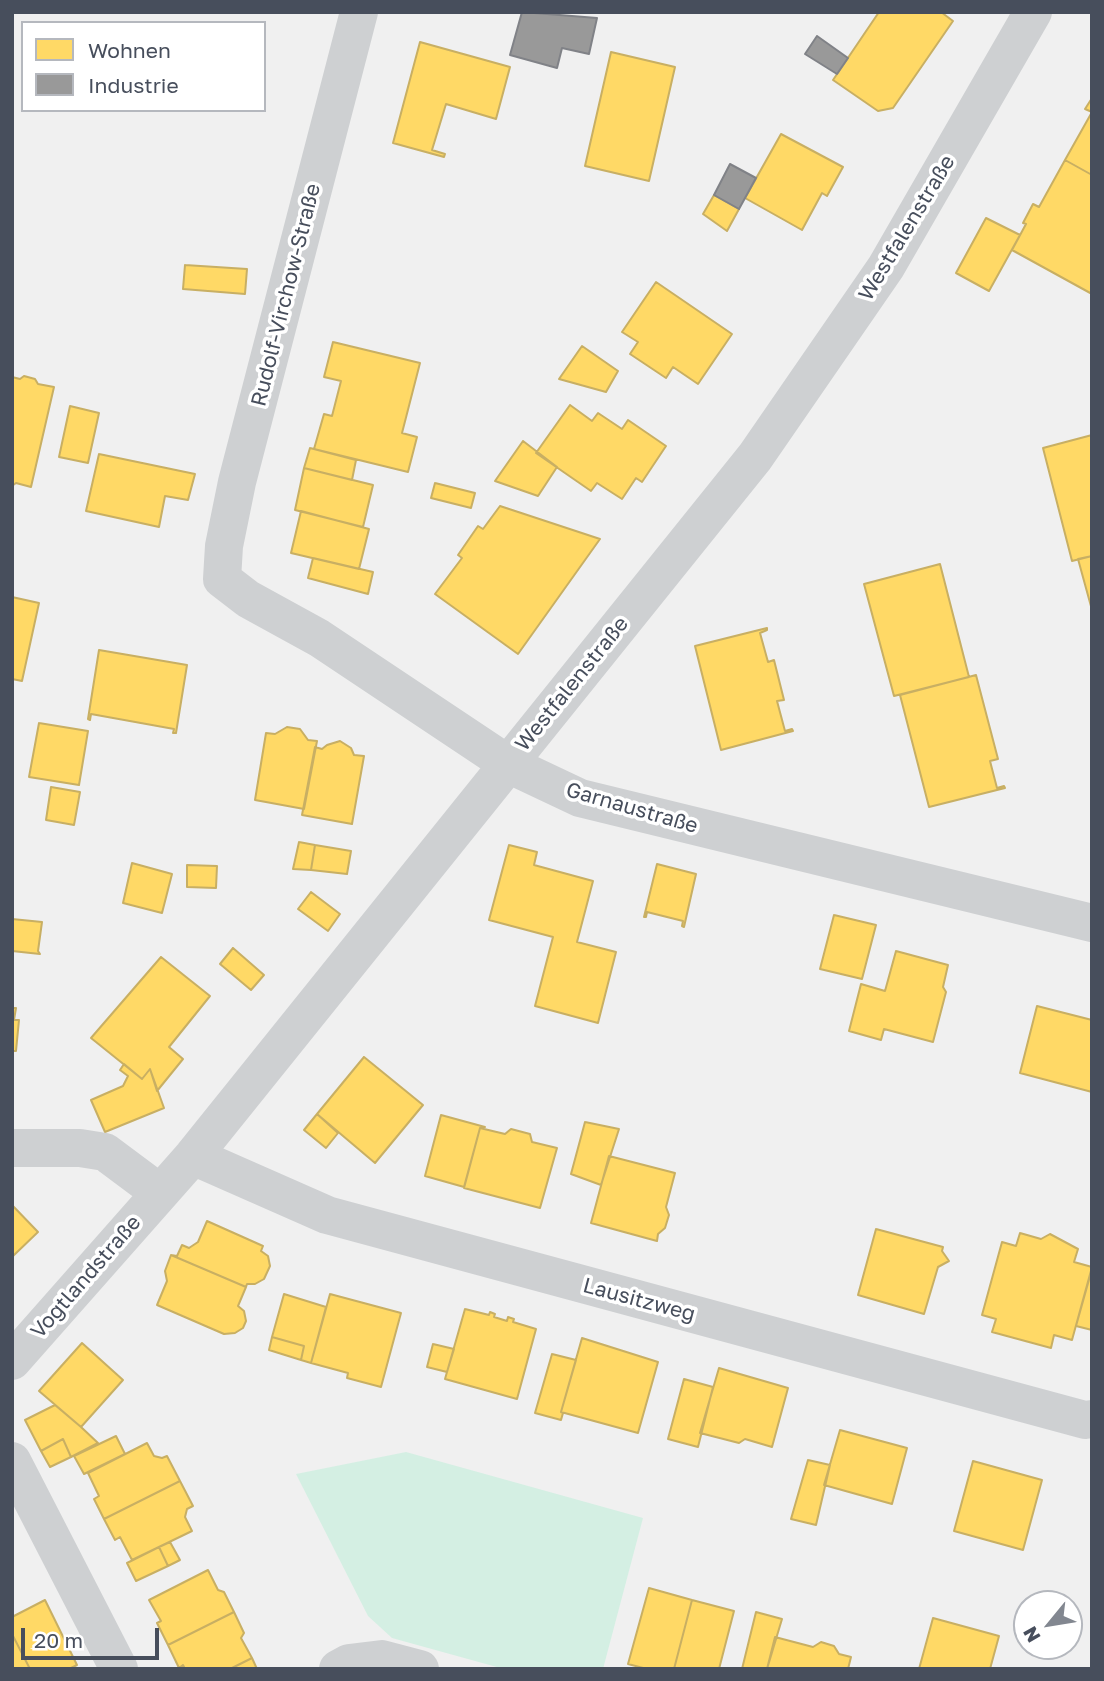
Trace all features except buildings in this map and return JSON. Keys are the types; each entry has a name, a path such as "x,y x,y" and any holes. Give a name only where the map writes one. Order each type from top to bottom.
{"street":[{"name":"Rudolf-Virchow-Straße","path":"222,579 224,546 237,482 359,12"},
{"name":"Westfalenstraße","path":"160,1194 765,444 886,267 1033,12"},
{"name":"Garnaustraße","path":"222,579 248,599 319,638 508,764 580,798 1092,923"},
{"path":"12,1148 80,1148 105,1152 160,1194"},
{"name":"Lausitzweg","path":"193,1156 327,1215 1085,1420 1092,1419"},
{"name":"Vogtlandstraße","path":"12,1361 160,1194"},
{"path":"12,1461 119,1669"},
{"path":"338,1669 349,1662 382,1659 420,1669"}],"green space":[{"path":"406,1452 643,1518 603,1669 504,1669 392,1638 368,1616 296,1474"}]}
